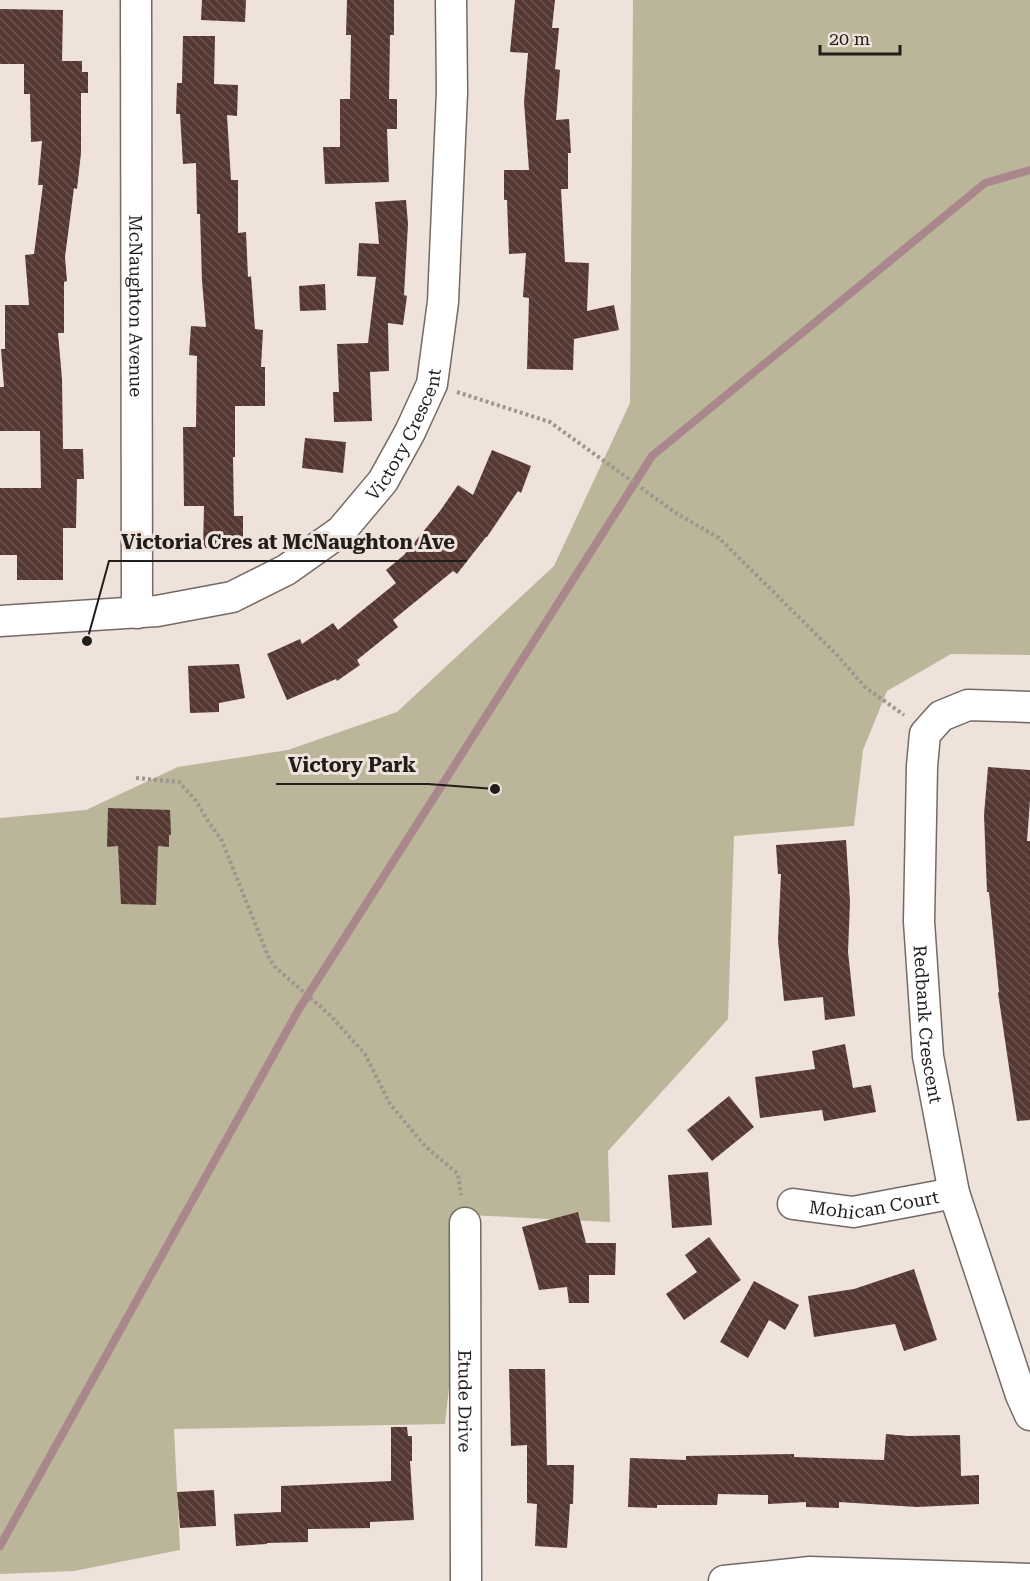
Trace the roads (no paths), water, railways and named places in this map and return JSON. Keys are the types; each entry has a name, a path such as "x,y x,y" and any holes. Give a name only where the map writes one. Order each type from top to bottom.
{"street":[{"name":"McNaughton Avenue","path":"136,0 137,613"},
{"name":"Victory Crescent","path":"0,621 157,611 232,597 286,570 341,531 383,481 410,432 432,384 443,302 452,92 451,0"},
{"name":"Redbank Crescent","path":"1030,707 968,705 941,716 925,734 922,766 919,921 928,1056 954,1193 1021,1395 1030,1415"},
{"name":"Mohican Court","path":"793,1204 853,1212 954,1193"},
{"name":"Etude Drive","path":"465,1223 466,1581"},
{"path":"724,1581 810,1577 1030,1578"}],"waterway":[{"path":"0,1546 299,1009 652,456 985,183 1030,170"}],"place":[{"name":"Victoria Cres at McNaughton Ave","path":"87,641"},
{"name":"Victory Park","path":"495,789"}]}
